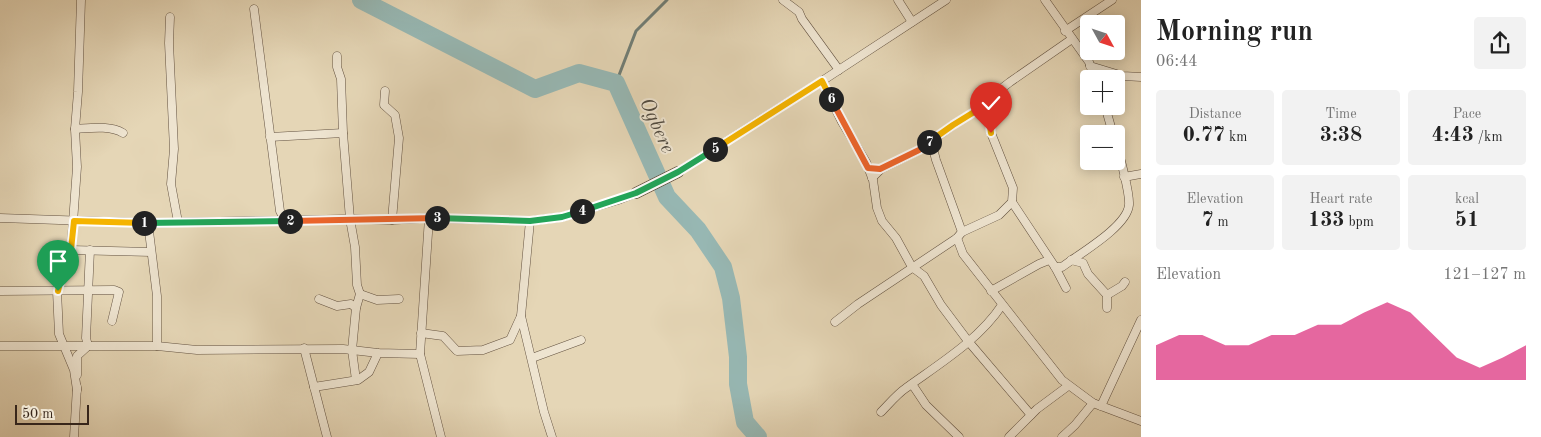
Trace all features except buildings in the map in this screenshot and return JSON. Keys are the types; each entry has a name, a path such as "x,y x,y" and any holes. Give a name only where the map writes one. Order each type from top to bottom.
{"street":[{"path":"71,250 77,167 75,129 81,0"},
{"path":"784,0 799,12 802,19 839,70"},
{"path":"898,0 912,22"},
{"path":"0,218 148,223 429,218 530,221 562,217 618,200 678,172 946,0"},
{"path":"1045,0 1092,70"},
{"path":"1065,31 1112,0"},
{"path":"254,9 280,211 286,222"},
{"path":"170,17 169,44 174,149 171,184 178,222"},
{"path":"872,178 880,169 919,150 953,125 987,104 997,92 1010,82 1072,39"},
{"path":"337,56 337,67 341,79 350,219 356,247 357,285 360,294 356,308 352,350 356,380"},
{"path":"1090,66 1123,76 1141,78"},
{"path":"822,81 868,168 872,178 877,208 882,221 896,238 912,267 924,276 941,305 968,341 1031,415"},
{"path":"385,91 384,105 395,115 399,138 392,220"},
{"path":"835,322 858,304 959,235 999,215 1012,202 1014,188 991,133 987,104"},
{"path":"75,129 106,128 123,133"},
{"path":"270,137 343,133"},
{"path":"931,141 963,254 1068,386 1097,404 1141,420"},
{"path":"868,168 880,169"},
{"path":"1055,267 1062,267 1104,238 1124,215 1129,205 1122,170"},
{"path":"1124,177 1141,174"},
{"path":"1012,202 1055,267 1066,288"},
{"path":"429,218 420,354 441,437"},
{"path":"530,221 522,314 544,412 552,437"},
{"path":"148,223 157,296 157,346"},
{"path":"77,390 74,370 59,334 58,291 61,278 62,253 71,250 152,252"},
{"path":"88,346 86,338 90,250"},
{"path":"991,291 1038,264 1049,260"},
{"path":"1071,260 1083,263 1088,274 1107,295 1107,308"},
{"path":"1107,295 1125,282"},
{"path":"0,291 114,290 119,292 112,321"},
{"path":"360,294 377,300 399,299"},
{"path":"319,299 338,306 351,304 356,308"},
{"path":"881,412 904,388 912,384 968,341 993,318 1002,305"},
{"path":"421,333 443,336 457,351 484,350 510,340 522,314"},
{"path":"1062,437 1097,404 1141,320"},
{"path":"532,358 581,340"},
{"path":"0,346 157,346 197,350 304,348 420,354"},
{"path":"74,437 77,356 88,346"},
{"path":"304,348 327,437"},
{"path":"314,387 356,380 369,372 378,353"},
{"path":"912,384 926,405 959,437"},
{"path":"1009,437 1031,415 1068,386"}],"waterway":[{"name":"Ogbere","path":"361,0 535,89 579,73 616,83 667,197 698,230 723,267 731,298 738,357 738,384 745,422 758,437"},
{"path":"616,83 636,31 667,0"}],"route":[{"path":"58,291 61,278 62,253 71,250 74,221 148,223 281,222 429,218 530,221 562,217 618,200 678,172 822,81 868,168 880,169 919,150 953,125 987,104 991,133"}]}
